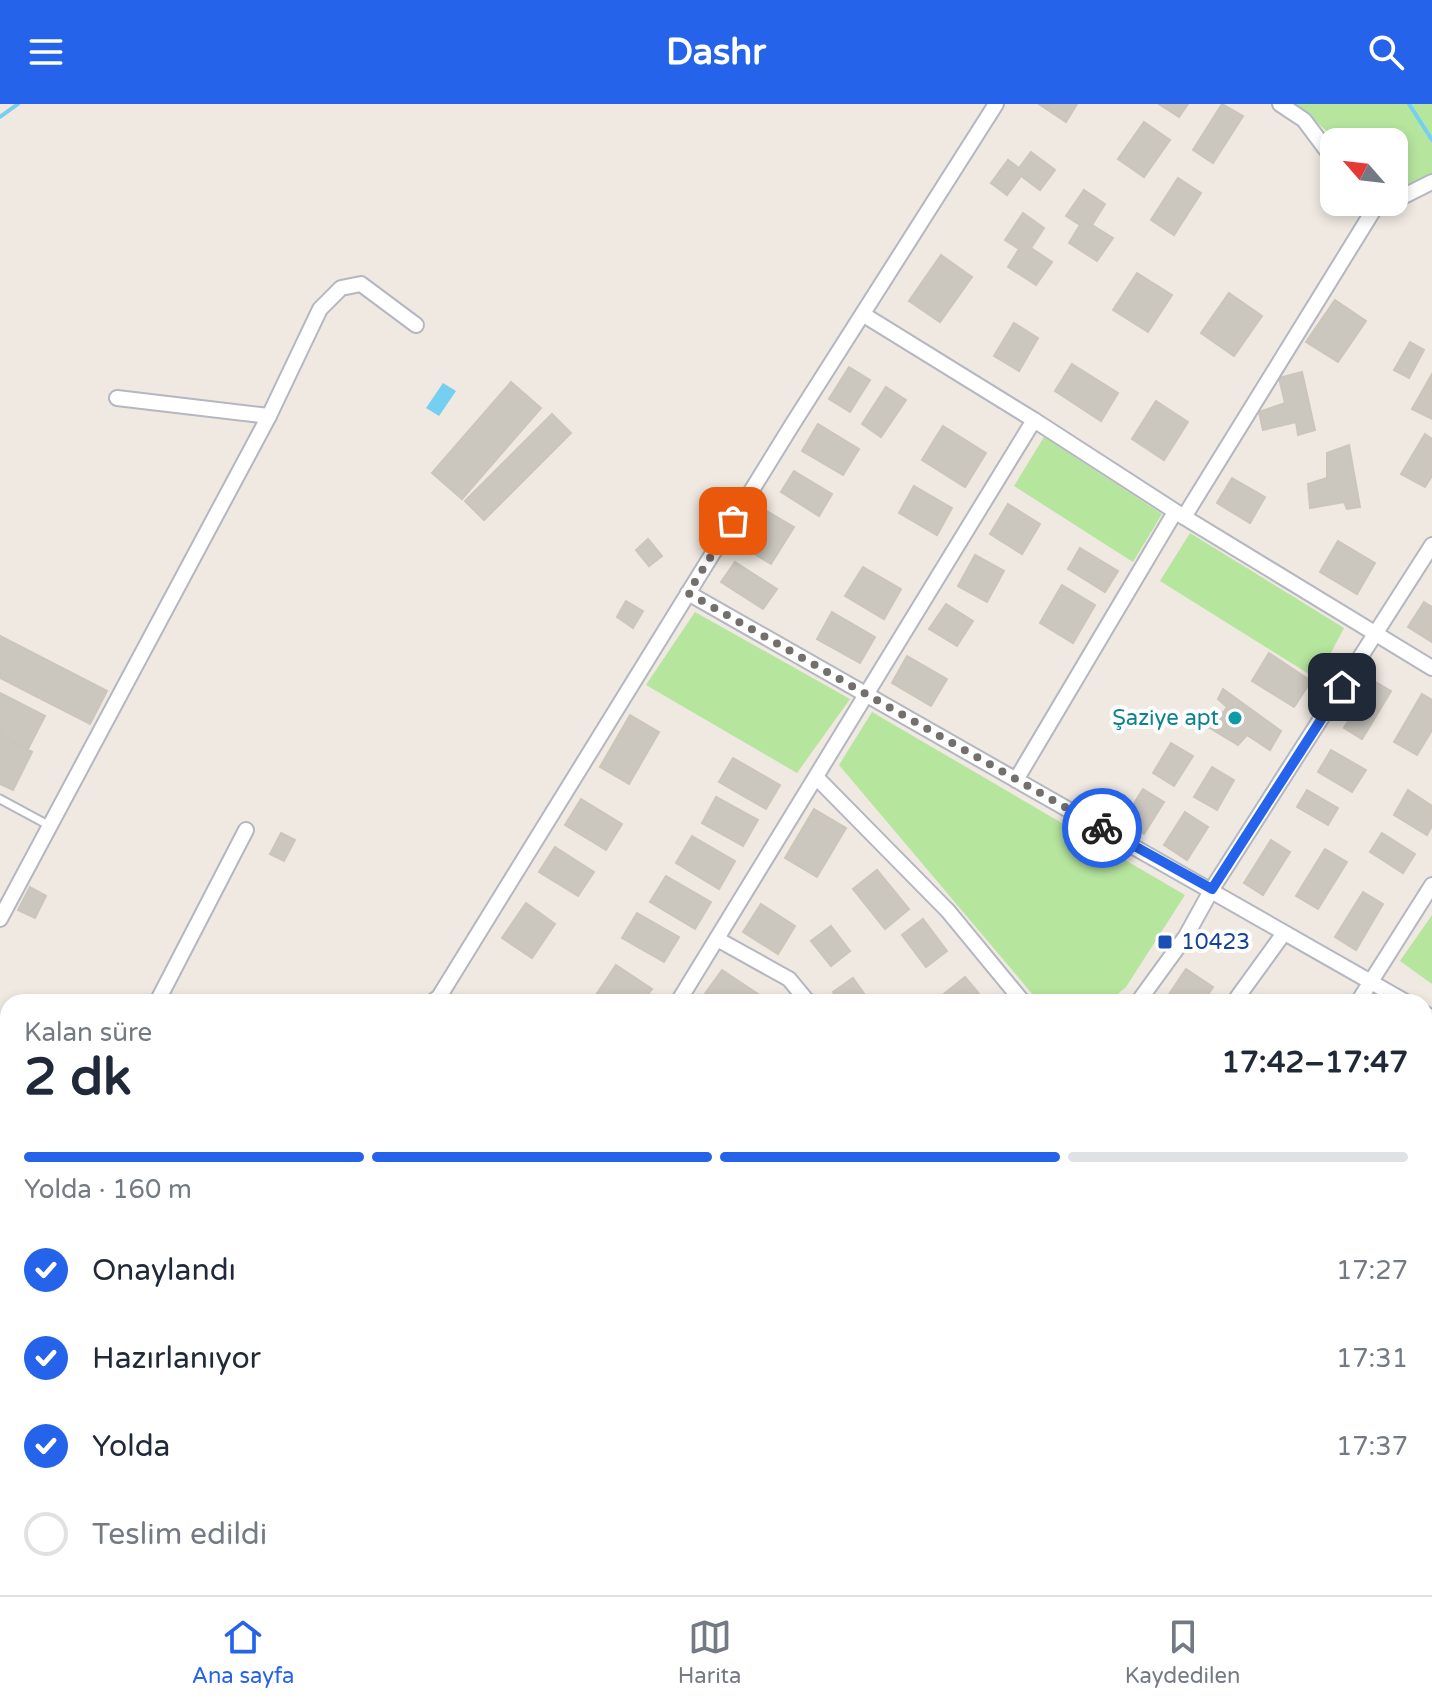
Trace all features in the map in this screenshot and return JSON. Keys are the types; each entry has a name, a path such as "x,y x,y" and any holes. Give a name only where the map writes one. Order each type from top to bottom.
{"street":[{"path":"444,994 688,593 996,104"},
{"path":"1280,104 1304,120 1320,141"},
{"path":"1408,194 1432,182"},
{"path":"1016,780 1364,216"},
{"path":"0,919 5,899 50,826 269,416 320,309 341,288 361,284 416,325"},
{"path":"864,315 1432,668"},
{"path":"117,398 269,416"},
{"path":"683,994 1034,420"},
{"path":"1144,994 1186,936 1212,889 1432,545"},
{"path":"688,593 1393,994"},
{"path":"817,778 948,911 1016,994"},
{"path":"161,994 246,830"},
{"path":"1363,994 1432,885"},
{"path":"1240,994 1284,933"},
{"path":"717,939 789,979 801,994"}],"lane":[{"path":"0,799 50,826"}],"green space":[{"path":"1296,104 1432,104 1432,174 1408,186 1408,128 1323,128"},
{"path":"1044,437 1162,514 1133,562 1014,486"},
{"path":"1190,533 1344,628 1317,679 1160,581"},
{"path":"695,612 850,699 797,773 646,685"},
{"path":"872,712 1185,895 1126,987 1118,994 1032,994 839,765"},
{"path":"1432,915 1432,984 1400,961"}],"water":[{"path":"443,383 456,391 439,416 426,408"}],"building":[{"path":"1039,104 1077,104 1066,122"},
{"path":"1159,104 1188,104 1179,117"},
{"path":"1222,104 1243,116 1213,163 1193,150"},
{"path":"1144,122 1170,140 1144,177 1118,159"},
{"path":"1031,152 1055,170 1040,190 1021,176 1007,195 991,183 1008,160 1019,168"},
{"path":"1178,178 1201,193 1174,235 1151,220"},
{"path":"1084,190 1105,204 1092,225 1113,238 1097,261 1069,243 1080,225 1066,216"},
{"path":"1023,213 1044,228 1031,248 1052,262 1036,285 1008,267 1019,249 1005,240"},
{"path":"941,255 972,277 940,322 909,301"},
{"path":"1137,273 1172,295 1148,332 1113,310"},
{"path":"1229,293 1262,316 1234,356 1201,333"},
{"path":"1335,300 1366,321 1338,362 1306,342"},
{"path":"1014,323 1038,338 1019,371 994,356"},
{"path":"1410,342 1424,350 1409,378 1394,370"},
{"path":"1072,364 1118,393 1101,421 1055,391"},
{"path":"849,367 870,380 850,412 829,399"},
{"path":"1302,372 1315,430 1298,435 1296,422 1263,430 1259,412 1285,403 1279,378"},
{"path":"1432,374 1432,419 1412,409"},
{"path":"511,382 541,408 462,499 432,473"},
{"path":"886,387 906,400 881,437 862,424"},
{"path":"1156,401 1188,422 1164,460 1132,439"},
{"path":"552,414 571,433 484,520 465,501"},
{"path":"818,424 859,449 843,475 802,451"},
{"path":"943,426 986,453 965,487 922,460"},
{"path":"1425,434 1432,439 1432,476 1425,487 1401,474"},
{"path":"1349,445 1360,507 1347,509 1344,502 1310,508 1308,484 1327,478 1327,453"},
{"path":"794,471 832,494 819,516 781,492"},
{"path":"1232,478 1265,497 1250,523 1217,503"},
{"path":"914,486 952,508 937,535 899,513"},
{"path":"1008,504 1040,524 1022,554 990,534"},
{"path":"765,510 794,527 771,564 743,547"},
{"path":"648,539 662,556 649,566 636,550"},
{"path":"1338,541 1375,563 1357,594 1320,572"},
{"path":"1080,548 1118,571 1105,592 1068,569"},
{"path":"975,555 1004,571 987,602 958,586"},
{"path":"735,562 777,589 763,609 721,582"},
{"path":"863,567 901,589 884,619 845,596"},
{"path":"1062,585 1095,605 1073,643 1040,623"},
{"path":"626,601 643,611 633,628 617,617"},
{"path":"1424,602 1432,607 1432,642 1408,627"},
{"path":"946,604 973,621 957,646 929,629"},
{"path":"832,612 875,637 860,663 817,639"},
{"path":"0,636 107,691 90,724 0,678"},
{"path":"1269,653 1311,681 1294,707 1252,681"},
{"path":"907,656 947,679 931,706 892,683"},
{"path":"1372,680 1391,691 1362,739 1344,728"},
{"name":"Şaziye apt","path":"1223,689 1281,731 1270,750 1247,735 1238,745 1203,724 1213,708 1223,713 1227,707 1218,699"},
{"path":"0,693 45,716 28,749 0,735"},
{"path":"1422,694 1432,700 1432,730 1417,755 1394,742"},
{"path":"630,715 659,732 629,784 600,767"},
{"path":"0,735 32,752 13,790 0,784"},
{"path":"1171,743 1193,756 1174,786 1153,773"},
{"path":"1331,750 1366,770 1352,792 1318,772"},
{"path":"733,758 780,785 766,809 719,782"},
{"path":"1212,767 1234,780 1217,810 1194,797"},
{"path":"1143,789 1164,802 1144,834 1123,821"},
{"path":"1307,790 1338,808 1328,825 1297,807"},
{"path":"1408,790 1432,806 1432,826 1427,835 1394,815"},
{"path":"716,797 758,820 743,846 702,823"},
{"path":"581,799 622,824 606,850 565,825"},
{"path":"814,809 846,828 817,877 785,858"},
{"path":"1185,812 1208,827 1187,860 1164,845"},
{"path":"281,833 295,840 284,861 270,854"},
{"path":"1382,833 1415,854 1403,873 1370,852"},
{"path":"692,836 735,861 719,889 676,863"},
{"path":"1271,840 1290,852 1263,895 1244,883"},
{"path":"555,847 594,872 578,896 539,872"},
{"path":"1325,849 1347,862 1318,909 1296,896"},
{"path":"877,870 909,909 885,929 853,889"},
{"path":"666,876 711,902 695,929 650,902"},
{"path":"30,887 46,896 35,918 18,910"},
{"path":"1363,892 1383,904 1356,950 1335,937"},
{"path":"526,903 555,924 532,958 502,938"},
{"path":"761,904 795,926 778,954 743,932"},
{"path":"637,913 679,937 664,962 622,938"},
{"path":"923,919 947,951 926,967 902,935"},
{"path":"831,926 850,951 831,966 811,941"},
{"path":"616,965 652,989 648,994 597,994"},
{"path":"1186,969 1213,987 1208,994 1169,994"},
{"path":"722,970 758,994 705,994"},
{"path":"965,977 979,994 944,994"},
{"path":"853,978 864,994 834,994 833,992"}],"waterway":[{"path":"0,117 18,104"},
{"path":"1409,104 1432,140"}],"way so far":[{"path":"733,521 688,593 1102,828"}],"place":[{"name":"Şaziye apt","path":"1235,718"},
{"name":"10423","path":"1165,942"}],"route":[{"path":"1102,828 1212,889 1342,687"}]}
